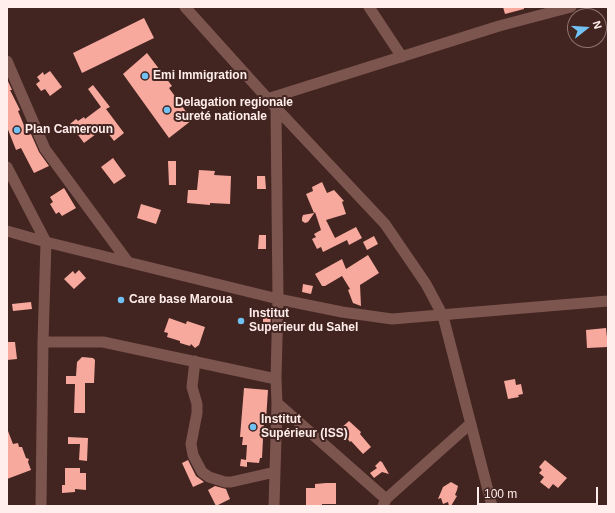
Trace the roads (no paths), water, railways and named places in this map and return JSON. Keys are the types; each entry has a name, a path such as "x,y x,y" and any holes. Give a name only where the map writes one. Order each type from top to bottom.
{"street":[{"path":"185,7 267,99 385,224 426,284 443,316 492,506"},
{"path":"369,7 402,57"},
{"path":"267,99 499,26 571,7"},
{"path":"7,61 45,149 128,262"},
{"path":"274,506 278,299 276,108"},
{"path":"7,167 46,242 41,506"},
{"path":"7,231 278,299 342,312 392,319 443,316 608,301"},
{"path":"43,342 103,342 276,379"},
{"path":"195,361 192,386 197,404 191,444 193,455 202,472 209,477 225,482 275,472"},
{"path":"277,403 384,502 470,424"}],"place":[{"name":"Emi Immigration","path":"145,76"},
{"name":"Delagation regionale sureté nationale","path":"167,110"},
{"name":"Plan Cameroun","path":"17,130"},
{"name":"Care base Maroua","path":"121,300"},
{"name":"Institut Superieur du Sahel","path":"241,321"},
{"name":"Institut Supérieur (ISS)","path":"253,427"}]}
